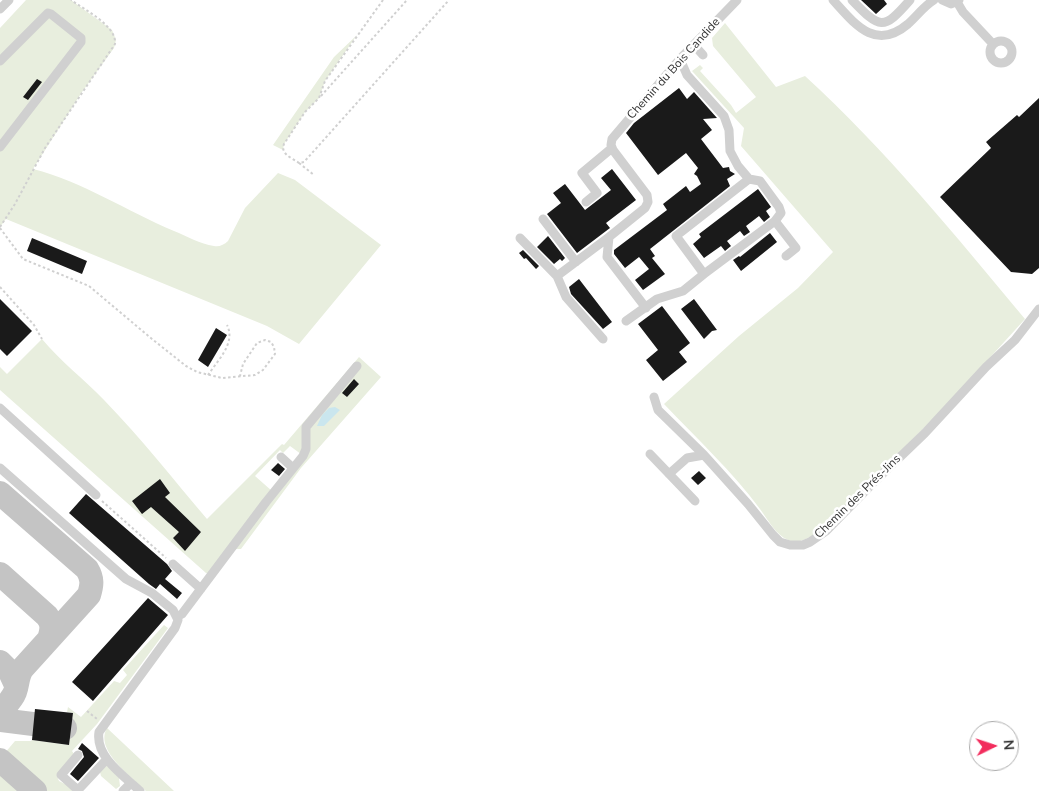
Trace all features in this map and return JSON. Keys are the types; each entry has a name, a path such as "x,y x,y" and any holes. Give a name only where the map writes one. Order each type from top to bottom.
{"street":[{"path":"0,9 9,0"},
{"name":"Chemin du Bois Candide","path":"586,202 597,194 582,173 612,143 680,59 738,0"},
{"path":"833,0 860,28 878,35 890,34 902,28 928,1"},
{"path":"852,0 871,19 883,23 895,17 910,0"},
{"path":"942,0 951,4 958,1 963,12 993,44"},
{"path":"0,61 48,13 81,38 81,42 0,147"},
{"path":"694,44 703,55"},
{"path":"626,321 657,299 683,291 775,221 781,213 779,207 760,181 749,179 738,166 730,151 729,130 724,116 687,76 680,59"},
{"path":"557,276 645,208 648,202 647,195 612,143"},
{"path":"704,274 676,236 749,179"},
{"path":"543,219 576,262"},
{"path":"775,221 796,248 786,256"},
{"path":"609,237 607,257 646,308"},
{"path":"520,238 557,276 566,297 603,339"},
{"name":"Chemin des Prés-Jins","path":"654,397 658,410 704,455 748,504 772,535 780,542 796,546 810,542 826,531 925,433 986,366 1015,340 1039,309"},
{"path":"177,617 182,614 304,456 306,449 306,427 357,366"},
{"path":"0,408 96,496"},
{"path":"650,454 695,501"},
{"path":"669,474 683,460 704,455"},
{"path":"281,457 293,468"},
{"path":"0,468 126,579 152,593 173,610 177,617 175,628 99,732 100,747 107,759 140,791"},
{"path":"173,564 201,589"},
{"path":"78,755 61,775 78,790 107,759"},
{"path":"123,791 132,783"}],"path":[{"path":"71,0 108,27 115,36 116,44 56,132 0,227 19,255 26,261 89,286 186,366 197,372 222,378 255,375 263,370 275,354 271,342 262,340 257,343 243,364 240,376"},
{"path":"319,98 325,82 382,0"},
{"path":"314,175 284,152 282,147 305,112 408,0"},
{"path":"300,163 304,162 448,0"},
{"path":"0,287 34,325 42,339"},
{"path":"208,375 229,343 230,331 227,325"},
{"path":"96,496 173,564"},
{"path":"87,711 94,717"}],"green space":[{"path":"26,0 71,0 112,30 116,40 114,48 82,92 33,169 70,181 156,223 199,242 216,246 225,244 228,241 245,208 278,173 295,180 381,245 299,344 267,326 6,219 0,227 0,28"},
{"path":"725,23 776,87 805,76 835,104 892,163 1025,319 946,406 820,531 804,540 796,542 784,538 776,531 738,481 664,404 739,336 798,288 833,252 741,146 744,128 692,71 700,65 703,68 700,71 736,113 756,97 713,46 712,38"},
{"path":"357,35 325,81 319,98 305,112 284,144 283,150 273,145 334,57"},
{"path":"42,339 56,355 118,414 207,519 282,444 284,445 359,357 381,377 301,468 241,549 235,549 305,457 290,446 283,453 280,450 255,476 272,491 210,574 206,573 0,390 0,367 7,374"},
{"path":"164,625 168,628 97,724 72,751 74,754 57,776 59,781 74,791 46,791 4,754 15,741 32,740 69,745 73,713 67,712 68,707 81,717 114,681 120,683 127,675 123,670"},
{"path":"107,728 174,791 146,791 132,778 110,754 104,736"},
{"path":"107,765 119,778 120,786 116,789 101,776 100,772"},
{"path":"1,773 22,791 0,791"}],"water":[{"path":"335,407 340,410 324,426 317,426 322,415 329,408"}],"building":[{"path":"861,0 884,0 887,4 876,14"},
{"path":"37,79 42,82 28,100 23,97"},
{"path":"679,88 687,99 694,92 717,118 703,119 712,130 701,139 723,168 729,167 730,171 735,174 727,179 730,186 650,249 655,256 652,258 665,274 643,290 635,280 649,269 639,257 625,268 614,254 614,250 667,210 663,204 686,186 690,192 701,184 694,174 698,168 686,153 658,175 626,133 634,123"},
{"path":"1039,98 1039,268 1032,274 1011,272 940,197 991,148 986,142 1017,115 1019,117"},
{"path":"612,169 636,200 606,223 610,228 577,253 547,214 561,203 553,193 565,184 585,210 611,190 601,178"},
{"path":"758,189 771,207 766,211 770,217 764,222 759,216 746,226 750,232 744,236 740,231 727,241 731,246 725,251 721,246 704,258 693,244 701,237 699,234"},
{"path":"770,233 777,242 741,271 733,260 740,257"},
{"path":"548,236 565,258 562,261 560,259 554,264 537,247"},
{"path":"32,238 87,261 82,274 27,251"},
{"path":"523,250 539,266 536,269 519,253"},
{"path":"579,279 612,322 603,329 571,294 569,287"},
{"path":"0,299 32,331 7,356 0,349"},
{"path":"694,299 717,330 712,331 704,339 681,309"},
{"path":"662,306 690,343 679,352 687,362 663,381 646,360 658,350 638,324"},
{"path":"216,328 227,335 208,367 198,360"},
{"path":"354,379 359,384 347,397 342,393"},
{"path":"278,463 285,469 279,476 271,470"},
{"path":"699,471 706,478 698,485 691,478"},
{"path":"160,479 170,493 165,497 201,532 185,551 173,538 179,532 151,507 142,514 132,501"},
{"path":"86,494 167,564 172,571 165,579 182,593 177,599 160,584 156,589 149,584 69,513"},
{"path":"148,598 168,615 93,701 72,682"},
{"path":"35,709 73,713 69,745 32,740"},
{"path":"82,743 99,758 78,781 70,774 84,757 82,751 78,749"}],"taxiway":[{"path":"0,493 87,569 91,582 89,595 22,669 14,695 0,712"},
{"path":"0,574 47,616 51,627 49,639"},
{"path":"0,662 10,672 16,685"},
{"path":"0,720 65,728"},
{"path":"0,760 35,791"}]}
